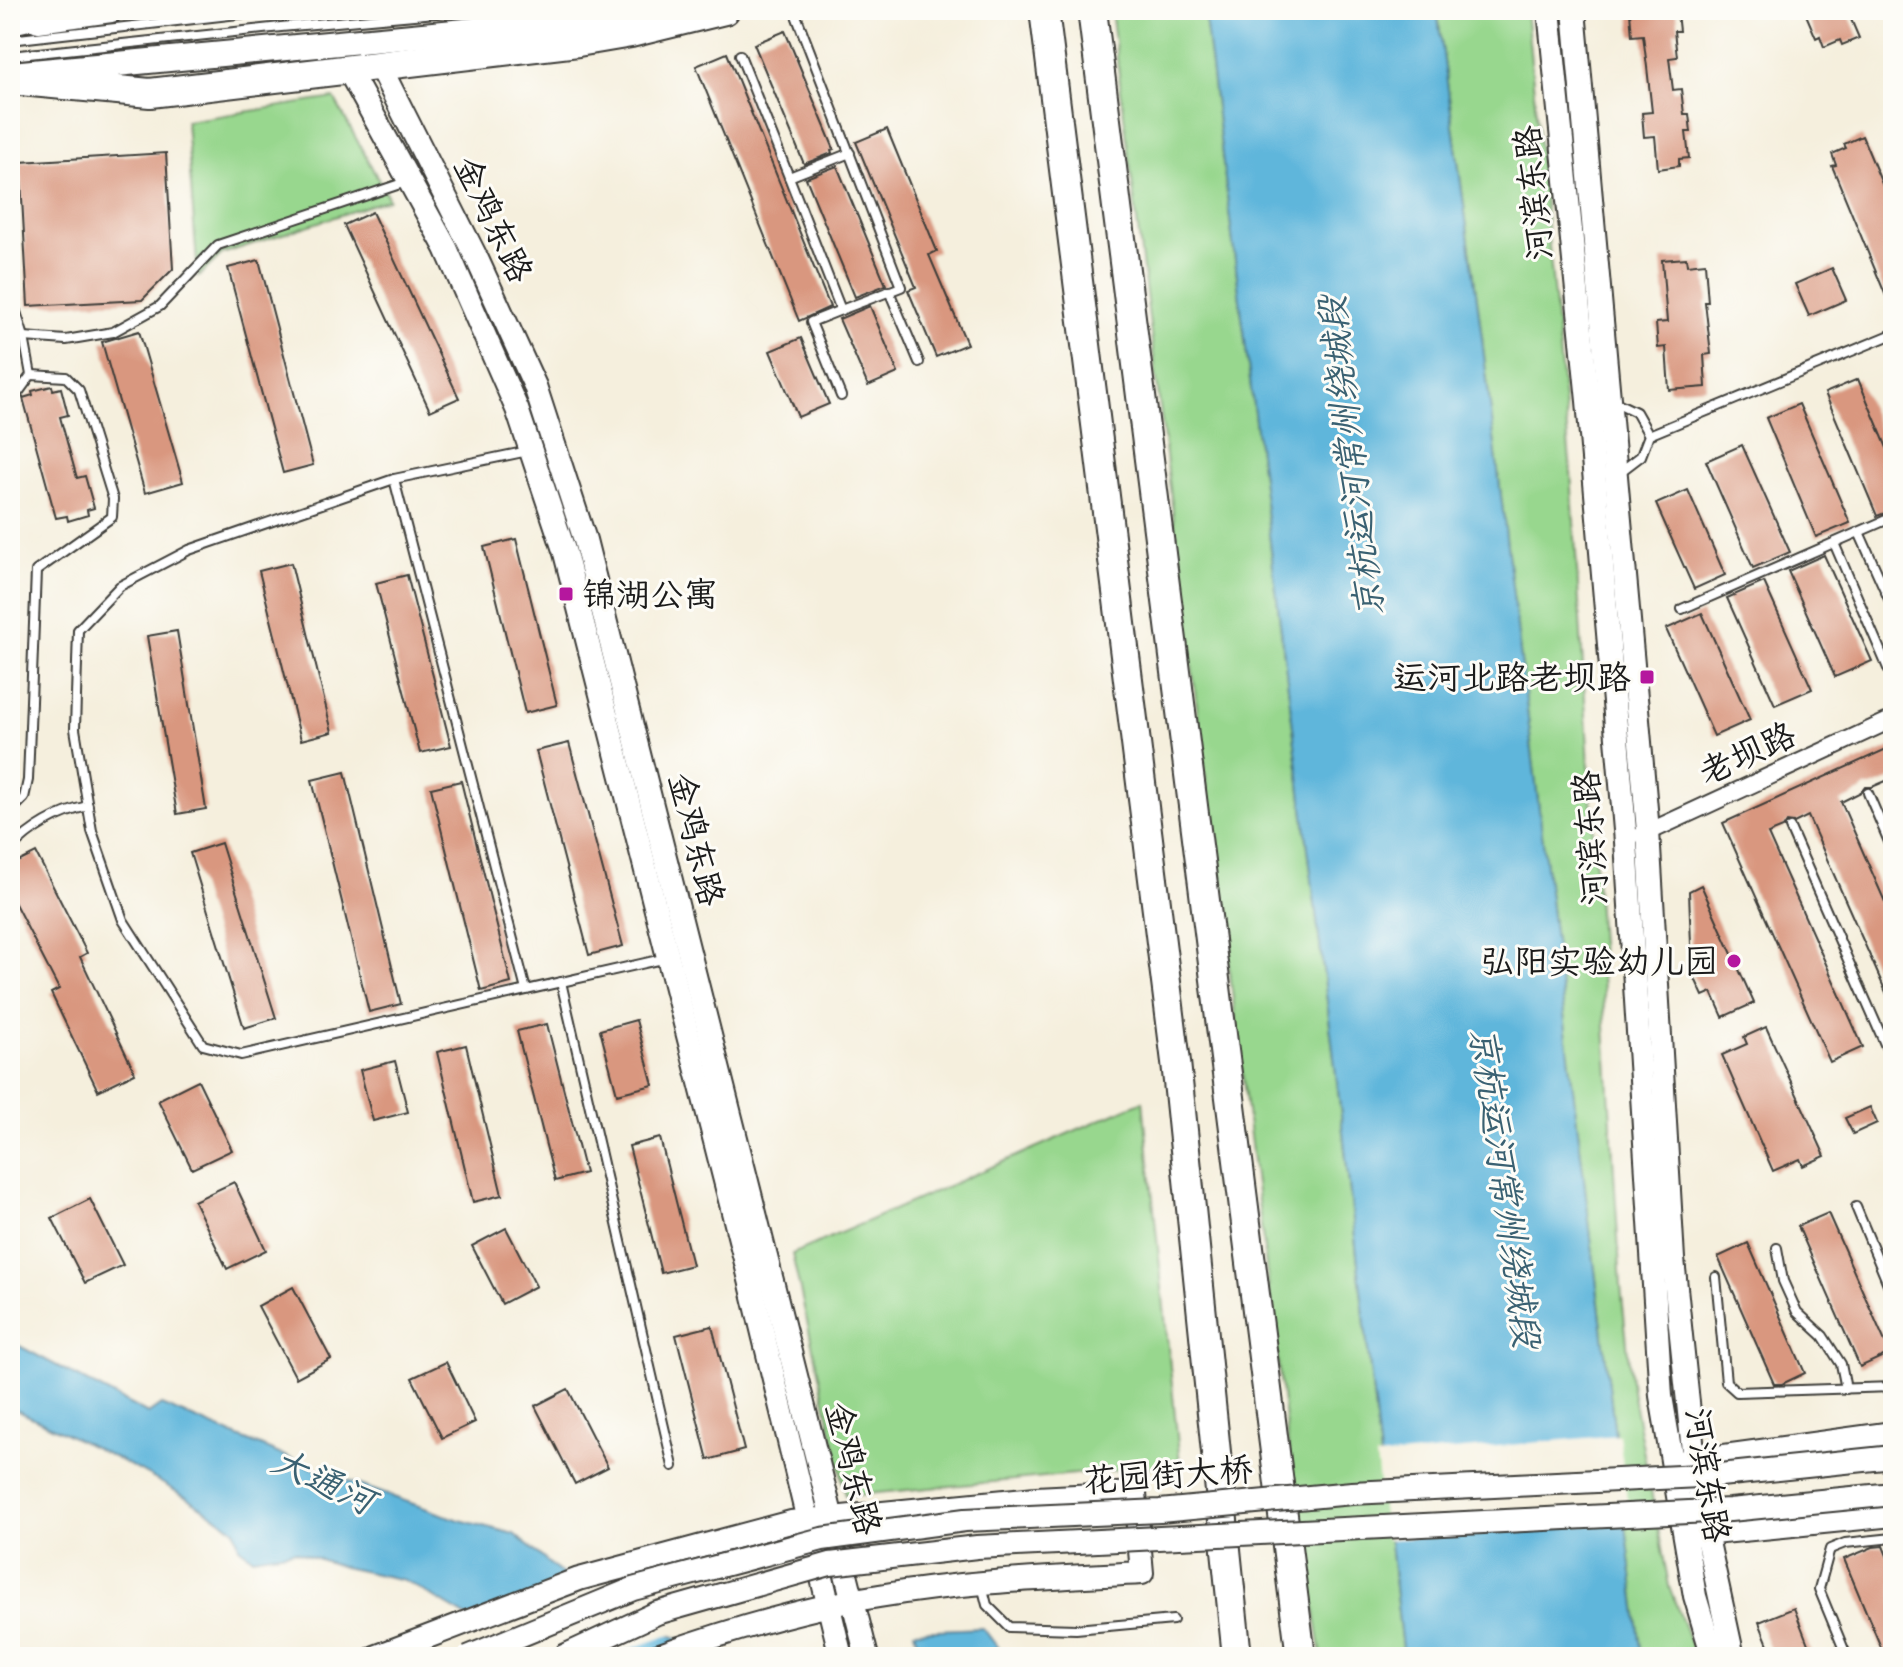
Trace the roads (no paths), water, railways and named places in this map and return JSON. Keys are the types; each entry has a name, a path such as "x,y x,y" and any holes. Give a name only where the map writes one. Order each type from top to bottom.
{"highway":[{"path":"10,22 56,10"},
{"path":"10,77 150,93 578,42 628,18 725,10"},
{"path":"1044,10 1176,1062 1237,1657"},
{"path":"1092,10 1301,1657"}],"main road":[{"path":"10,22 111,10"},
{"name":"河滨东路","path":"1549,10 1588,401 1626,842 1661,1396 1671,1463 1733,1657"},
{"name":"河滨东路","path":"1574,10 1648,831 1673,1259 1694,1460 1695,1596 1713,1657"},
{"path":"10,77 114,64 628,18"},
{"name":"金鸡东路","path":"380,67 477,259 535,386 585,540 867,1657"},
{"name":"金鸡东路","path":"349,71 446,248 517,409 565,553 745,1259 841,1657"},
{"path":"1671,1463 1893,1433"},
{"name":"花园街大桥","path":"468,1657 633,1589 822,1539 965,1520 1160,1511 1352,1493 1720,1475 1893,1457"},
{"path":"375,1657 579,1579 723,1539 807,1520 1036,1498 1135,1493 1142,1573 981,1583 853,1601 725,1632 654,1657"},
{"name":"花园街大桥","path":"562,1657 657,1613 830,1564 977,1547 1730,1510 1893,1494"},
{"path":"1694,1534 1893,1515"}],"street":[{"name":"老坝路","path":"1626,842 1893,719"}],"lane":[{"path":"10,40 274,10"},
{"path":"10,56 469,10"},
{"path":"794,10 901,287 811,322 841,396"},
{"path":"740,55 841,310"},
{"path":"789,177 850,153"},
{"path":"24,337 66,340 113,332 160,306 218,245 409,180"},
{"path":"889,291 919,362"},
{"path":"10,293 24,337 31,375 18,393 10,397"},
{"path":"1617,475 1641,456 1649,435 1893,334"},
{"path":"10,812 24,798 28,780 36,571 112,517 113,508 113,499 79,390 66,377 31,375"},
{"path":"1610,399 1636,412 1649,435"},
{"path":"554,446 394,479 189,550 120,586 78,630 75,729 92,831 123,920 203,1045 241,1055 691,953"},
{"path":"394,479 526,990"},
{"path":"1682,609 1893,517"},
{"path":"1859,532 1893,608"},
{"path":"1834,543 1893,680"},
{"path":"1868,793 1893,851"},
{"path":"10,850 40,825 64,812 88,806"},
{"path":"1790,828 1888,1051 1893,1048"},
{"path":"561,982 673,1466"},
{"path":"1856,1207 1893,1296"},
{"path":"1777,1248 1783,1281 1797,1312 1823,1336 1841,1364 1846,1389"},
{"path":"1716,1277 1726,1382 1737,1392 1893,1387"},
{"path":"1847,1657 1819,1589 1830,1549 1845,1543 1893,1538"},
{"path":"981,1583 987,1605 1009,1627 1076,1629 1173,1620"}],"water":[{"name":"京杭运河常州绕城段","path":"1204,10 1437,10 1478,306 1642,1657 1403,1657 1340,1106"},
{"name":"大通河","path":"10,1341 148,1414 161,1405 328,1474 456,1519 514,1534 600,1606 723,1657 535,1657 404,1580 343,1567 295,1551 252,1557 239,1547 235,1530 181,1494 126,1463 10,1407"},
{"path":"983,1628 1005,1657 921,1657 914,1631"}],"place":[{"name":"锦湖公寓","path":"566,594"},
{"name":"运河北路老坝路","path":"1647,677"},
{"name":"弘阳实验幼儿园","path":"1734,961"}]}
